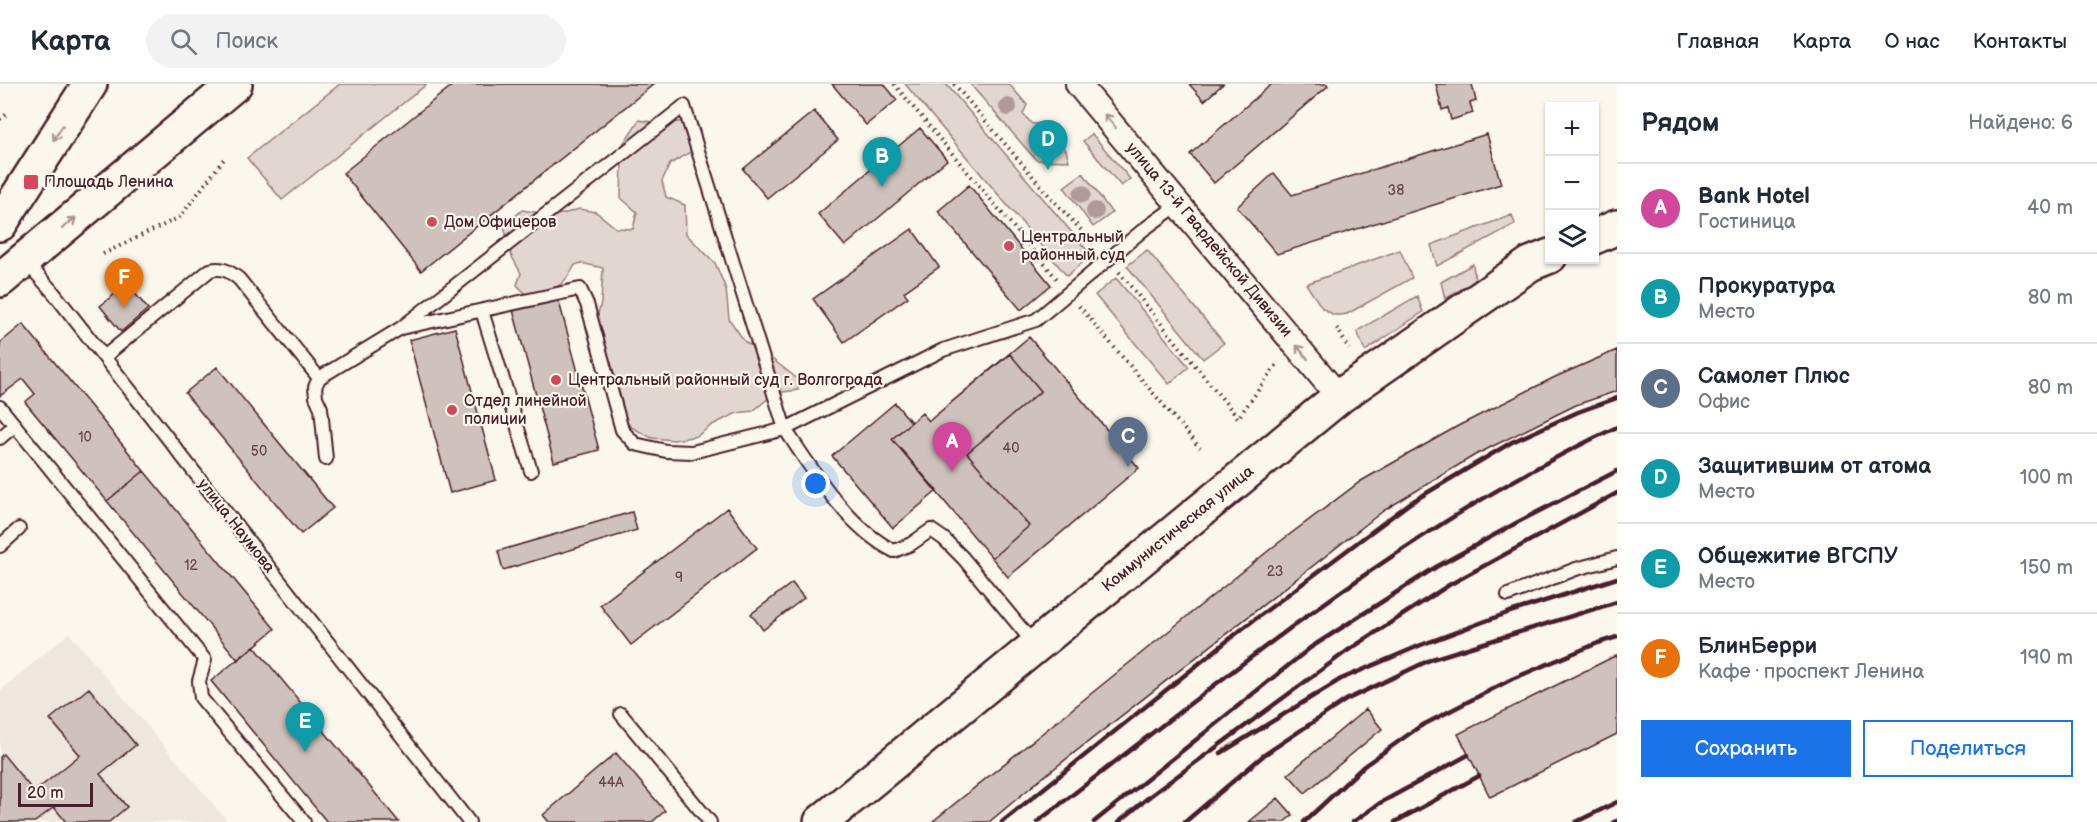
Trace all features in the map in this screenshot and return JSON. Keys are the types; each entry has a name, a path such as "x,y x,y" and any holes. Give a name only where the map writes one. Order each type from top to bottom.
{"main road":[{"path":"0,224 90,84"},
{"path":"12,270 235,84"},
{"path":"1599,235 1617,227"},
{"name":"улица Наумова","path":"0,232 12,270"},
{"name":"Коммунистическая улица","path":"821,822 1339,397 1530,264 1545,258"}],"street":[{"name":"улица 13-й Гвардейской Дивизии","path":"1078,84 1339,397"}],"lane":[{"path":"326,459 321,408 315,387 319,378 401,328 684,106 785,429 823,487 876,542 894,551 911,544 931,531 944,539 963,558 1035,646"},
{"path":"401,328 580,289 587,304 622,430 635,444 666,451 692,452 785,429 943,350 1036,320 1143,230 1179,204"},
{"path":"104,357 210,270 218,269 229,271 239,279 319,378"},
{"name":"улица Наумова","path":"12,270 53,292 469,822"},
{"path":"482,311 531,471"},
{"path":"0,407 205,660 200,681 201,698 304,822"},
{"path":"0,438 15,425"},
{"path":"0,546 19,529"},
{"path":"1508,595 1576,569 1617,558"},
{"path":"621,714 710,822"}],"path":[{"path":"894,84 1200,448"},
{"path":"0,119 7,114"},
{"path":"103,254 180,217 224,159"},
{"path":"1337,328 1349,349"},
{"path":"1238,418 1278,363"}],"shaded area":[{"path":"340,84 427,84 282,200 247,158"},
{"path":"905,84 946,84 1091,255 1067,276"},
{"path":"970,84 1009,84 1027,105 1023,114 1032,124 1042,123 1066,150 1069,161 1036,160"},
{"path":"639,120 662,123 691,121 699,127 702,145 670,164 662,181 666,197 685,205 686,234 715,263 726,289 729,319 745,342 767,355 799,380 798,390 775,393 753,411 737,413 712,425 697,436 674,440 652,438 631,427 624,419 622,403 597,317 601,303 603,268 581,263 575,265 571,273 556,288 543,293 526,294 517,285 521,273 511,255 504,226 522,210 553,215 579,209 596,212 616,228 633,229 637,212 621,198 622,160 619,150"},
{"path":"1092,134 1130,179 1121,186 1083,141"},
{"path":"1083,173 1112,213 1093,227 1064,187"},
{"path":"1512,215 1515,224 1437,266 1431,245"},
{"path":"1147,250 1224,343 1203,359 1127,266"},
{"path":"1400,250 1412,278 1347,314 1334,315 1322,308 1306,284"},
{"path":"1473,264 1475,281 1445,299 1441,282"},
{"path":"1116,278 1189,367 1169,384 1095,295"},
{"path":"1417,296 1423,312 1365,351 1357,331"},
{"path":"69,633 228,822 0,822 0,691"}],"building":[{"name":"Дом Офицеров","path":"454,84 654,84 421,271 343,173"},
{"path":"832,84 884,84 897,100 866,125"},
{"path":"1189,84 1223,84 1204,101"},
{"path":"1272,84 1327,84 1328,86 1214,183 1190,154"},
{"path":"1436,84 1472,84 1476,101 1470,103 1473,113 1451,120 1448,108 1442,110"},
{"path":"814,111 838,140 767,198 743,169"},
{"path":"920,128 947,160 845,246 818,214"},
{"path":"1487,134 1501,184 1277,254 1237,207 1274,173 1292,195"},
{"path":"969,185 1051,285 1021,310 938,211"},
{"path":"912,229 939,267 904,292 908,297 844,342 813,299"},
{"path":"127,284 148,309 121,332 100,306"},
{"name":"Центральный районный суд г. Волгограда","path":"558,298 599,450 554,462 513,310"},
{"path":"23,324 144,471 107,501 25,402 35,394 23,379 0,396 0,343"},
{"name":"Отдел линейной полиции","path":"455,328 496,480 450,493 409,340"},
{"path":"1029,337 1139,468 1008,577 892,439 922,413 929,421"},
{"path":"1617,350 1617,391 1576,405 1475,455 1383,511 989,822 932,822 1273,547 1361,481 1458,426 1555,377"},
{"path":"1010,354 1041,391 967,453 1029,526 992,558 892,439 922,413 929,421"},
{"path":"217,367 333,508 301,534 185,393"},
{"path":"895,403 911,422 892,439 937,491 893,528 832,456"},
{"path":"144,471 275,629 238,660 107,501"},
{"path":"727,508 757,548 631,645 600,605"},
{"path":"632,512 637,530 503,570 498,551"},
{"path":"792,583 804,598 763,630 751,614"},
{"path":"254,646 399,822 327,822 211,681"},
{"path":"1617,655 1617,734 1490,797 1458,734"},
{"path":"89,688 136,745 100,774 127,807 109,822 66,822 54,807 35,822 0,822 0,757 3,754 34,792 80,755 50,719"},
{"path":"1366,709 1382,729 1305,793 1288,774"},
{"path":"616,753 665,811 652,822 549,822 543,815"},
{"path":"1278,798 1293,815 1284,822 1249,822"}],"railway":[{"path":"1002,822 1242,629 1410,503 1512,442 1578,412 1617,398"},
{"path":"1037,822 1246,661 1389,558 1463,511 1539,467 1617,427"},
{"path":"1094,822 1310,648 1436,567 1617,471"},
{"path":"1119,822 1150,796 1347,651 1449,585 1617,493"},
{"path":"1221,753 1341,679 1421,645 1510,612 1617,578"},
{"path":"1185,822 1264,755 1346,700 1432,659 1617,602"},
{"path":"1304,822 1364,766 1419,727 1512,679 1617,637"},
{"path":"1353,822 1380,803 1468,755"},
{"path":"1395,822 1479,776"},
{"path":"1576,822 1617,802"}],"place":[{"name":"Защитившим от атома","path":"1048,170"},
{"name":"Площадь Ленина","path":"31,182"},
{"name":"Прокуратура","path":"882,187"},
{"name":"Дом Офицеров","path":"432,222"},
{"name":"Центральный районный суд","path":"1009,246"},
{"name":"БлинБерри","path":"124,308"},
{"name":"Центральный районный суд г. Волгограда","path":"556,380"},
{"name":"Отдел линейной полиции","path":"452,410"},
{"name":"Самолет Плюс","path":"1128,467"},
{"name":"Bank Hotel","path":"952,472"},
{"name":"Общежитие ВГСПУ","path":"305,752"}]}
